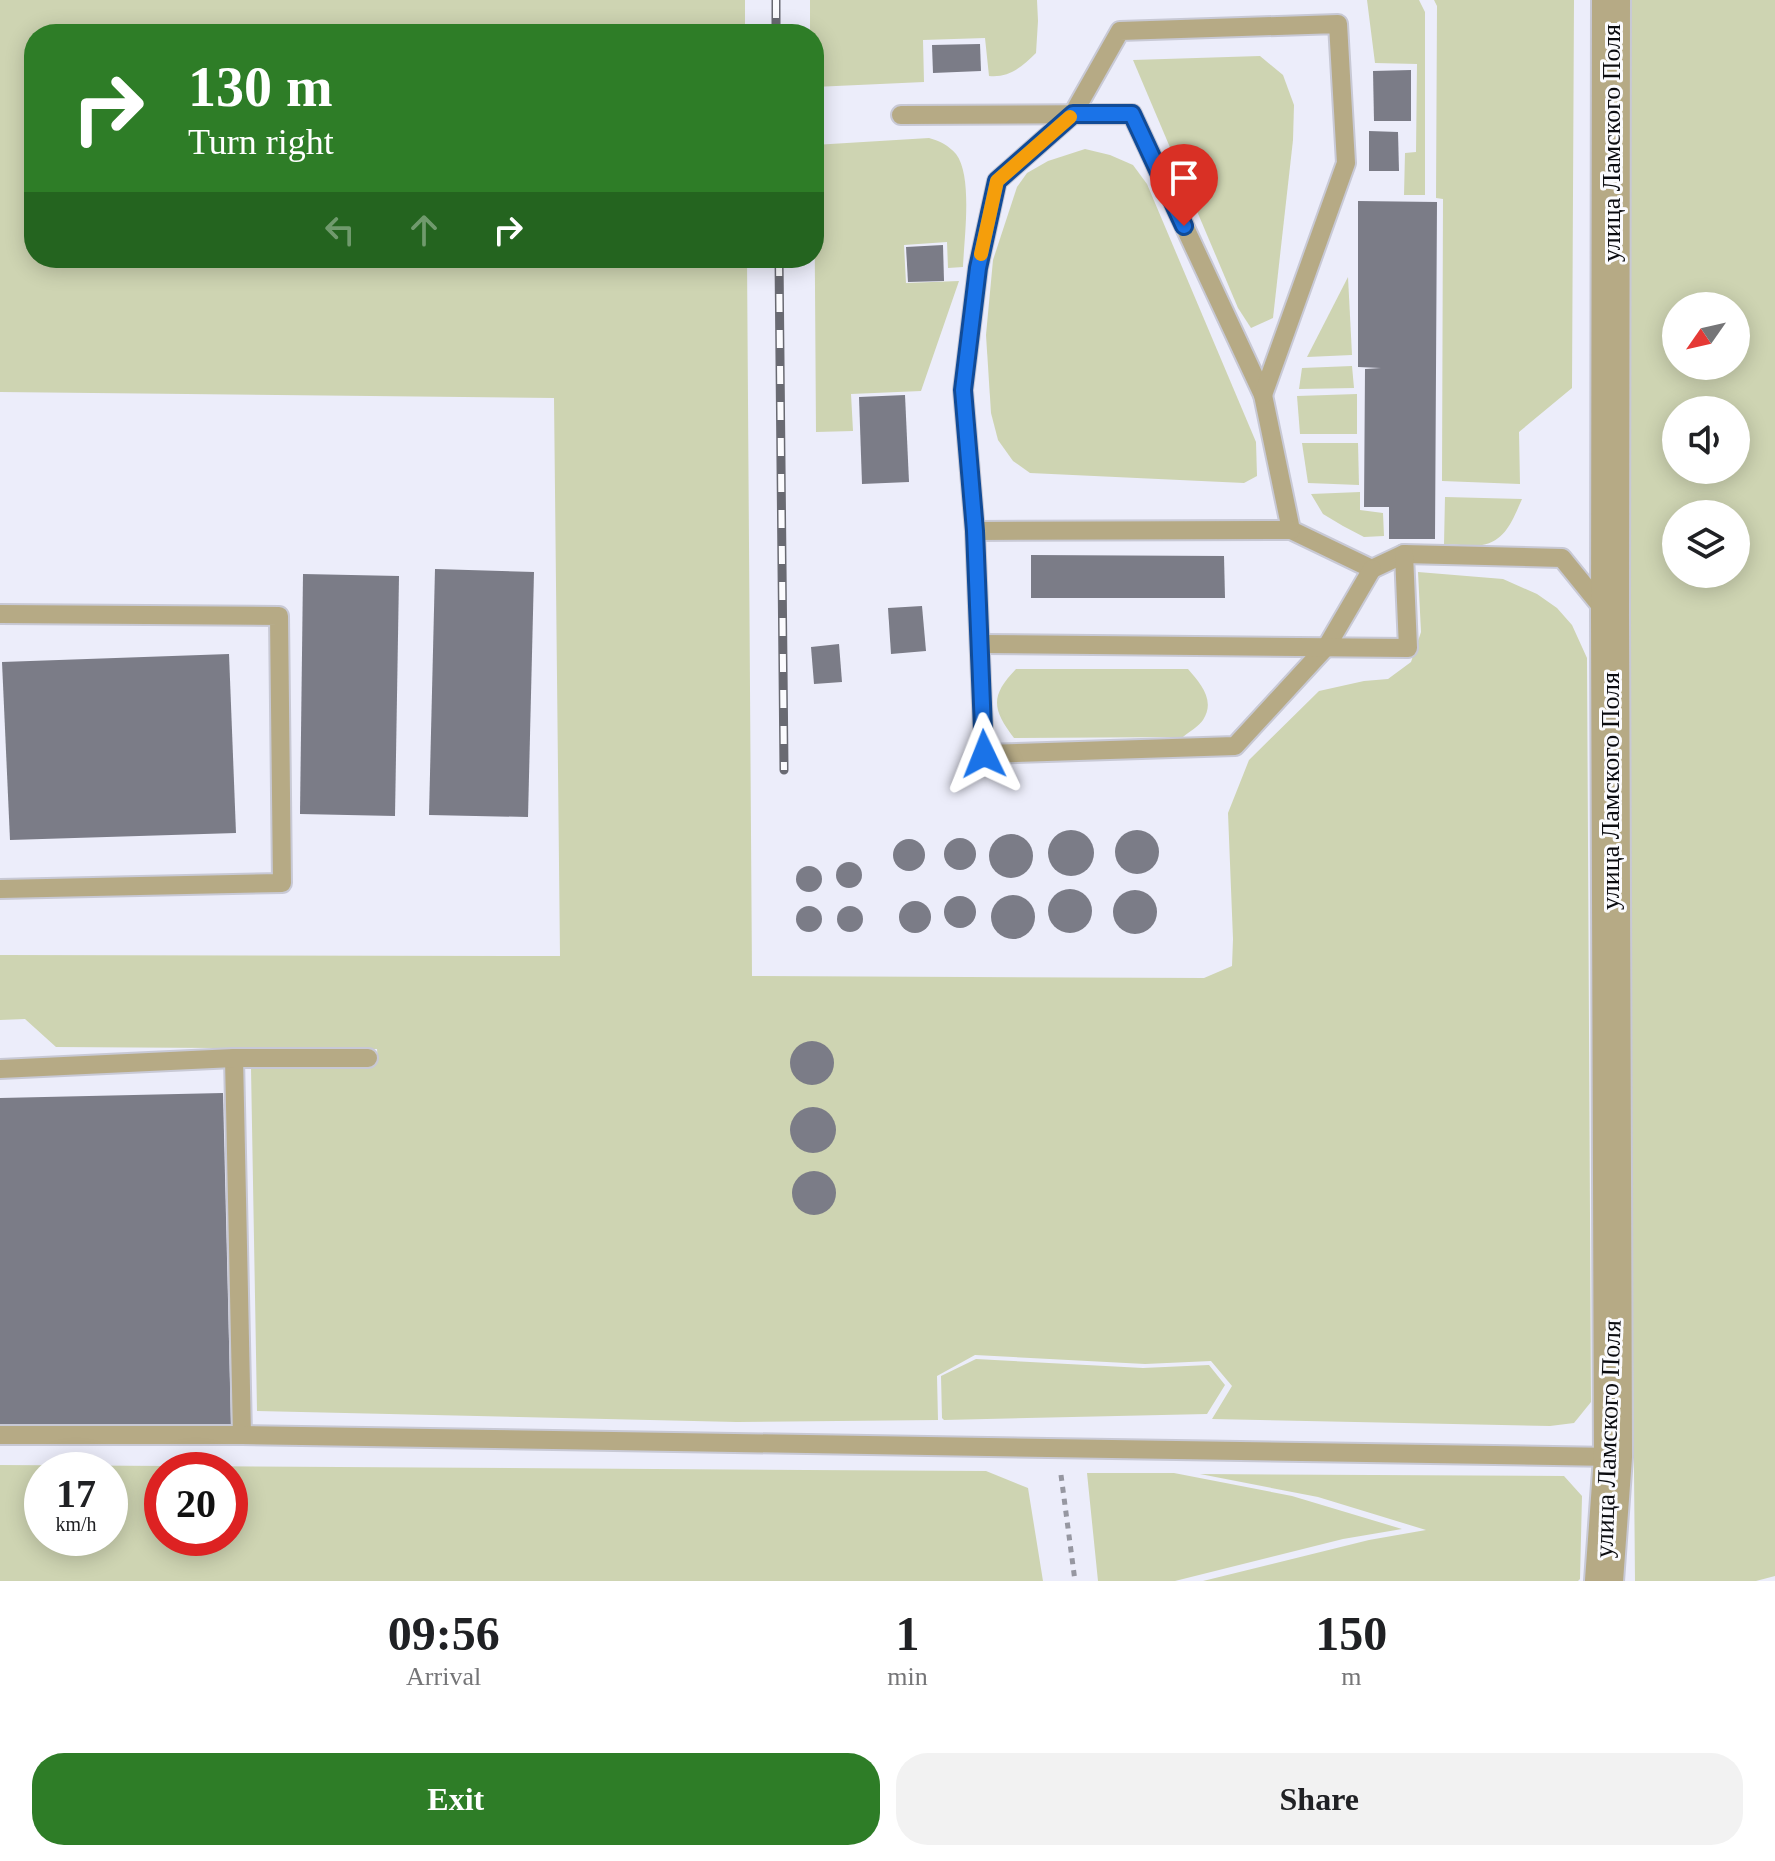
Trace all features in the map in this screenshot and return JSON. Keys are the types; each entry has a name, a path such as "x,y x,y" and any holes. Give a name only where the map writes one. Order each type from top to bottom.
{"street":[{"name":"улица Ламского Поля","path":"1604,1581 1613,1457 1611,0"}],"lane":[{"path":"1263,395 1346,163 1338,24 1120,31 1073,114 997,181 978,268 963,390 975,531 984,754 1235,746 1327,646 1372,569 1404,554 1562,558 1610,616"},
{"path":"901,115 1132,114 1263,395 1291,530"},
{"path":"975,531 1291,530 1372,569"},
{"path":"981,644 1408,648 1404,554"},
{"path":"0,614 279,616 282,883 0,889"},
{"path":"234,1058 242,1435"},
{"path":"0,1069 234,1058 368,1058"},
{"path":"0,1435 242,1435 1613,1457"}],"path":[{"path":"1058,1449 1075,1581"}],"green space":[{"path":"0,0 745,0 745,24 24,24 24,268 747,268 752,976 1204,978 1232,966 1228,813 1249,760 1319,691 1388,679 1411,662 1421,632 1418,572 1503,579 1537,594 1557,608 1572,625 1587,658 1591,1402 1574,1423 1550,1426 1212,1419 1232,1386 1211,1361 1145,1364 975,1355 937,1376 938,1420 737,1422 257,1411 251,1068 378,1062 377,1049 56,1047 25,1019 0,1020 0,955 560,956 554,398 0,392"},
{"path":"810,0 1037,0 1036,53 1026,63 1003,75 989,76 985,38 923,40 924,82 824,87 824,24 810,24"},
{"path":"1367,0 1419,0 1425,12 1425,195 1404,195 1405,153 1416,152 1417,64 1375,63"},
{"path":"1434,0 1574,0 1572,388 1519,432 1520,484 1442,481 1443,199 1436,198 1437,6"},
{"path":"1629,0 1775,0 1775,1576 1756,1581 1635,1581 1626,569"},
{"path":"1260,56 1283,75 1294,105 1293,140 1273,318 1251,328 1238,308 1133,60"},
{"path":"929,138 944,144 956,154 966,192 963,267 948,268 947,242 904,245 906,283 959,281 921,391 851,394 853,431 816,432 815,268 824,268 824,144"},
{"path":"1085,149 1133,165 1147,184 1256,442 1257,476 1244,483 1030,473 1013,461 998,440 991,413 986,335 993,260 1017,187 1027,173 1048,161"},
{"path":"1348,277 1352,355 1307,357"},
{"path":"1352,366 1354,388 1299,389 1302,368"},
{"path":"1357,394 1357,434 1300,434 1297,396"},
{"path":"1302,443 1358,443 1359,485 1308,483"},
{"path":"1360,492 1360,510 1383,513 1384,536 1364,537 1343,526 1323,514 1311,494"},
{"path":"1445,497 1522,499 1503,534 1490,543 1468,546 1444,544"},
{"path":"1016,669 1188,669 1205,692 1207,713 1183,737 1014,738 1001,719 997,703 1002,687"},
{"path":"976,1359 1143,1368 1209,1365 1225,1385 1207,1414 944,1420 941,1376"},
{"path":"0,1465 24,1465 24,1556 128,1556 128,1466 144,1466 144,1556 248,1556 248,1467 986,1471 1028,1488 1043,1581 0,1581"},
{"path":"1087,1473 1174,1473 1292,1496 1402,1529 1343,1539 1175,1581 1098,1581"},
{"path":"1200,1474 1564,1476 1582,1496 1580,1579 1203,1581 1369,1540 1426,1530 1318,1497"}],"building":[{"path":"980,44 981,71 933,73 932,45"},
{"path":"1411,70 1411,121 1374,121 1373,71"},
{"path":"1369,131 1398,132 1399,171 1369,171"},
{"path":"1358,201 1437,202 1435,539 1389,539 1389,507 1364,507 1365,369 1381,368 1358,367"},
{"path":"943,245 944,281 908,282 906,247"},
{"path":"905,395 909,482 862,484 859,397"},
{"path":"1031,555 1224,556 1225,598 1031,598"},
{"path":"435,569 534,572 528,817 429,815"},
{"path":"303,574 399,576 395,816 300,814"},
{"path":"922,606 926,651 891,654 888,608"},
{"path":"839,644 842,682 814,684 811,647"},
{"path":"229,654 236,833 10,840 2,662"},
{"path":"1071,830 1087,837 1094,853 1087,869 1071,876 1055,869 1048,853 1055,837"},
{"path":"1137,830 1153,836 1159,852 1153,868 1137,874 1121,868 1115,852 1121,836"},
{"path":"1011,834 1027,840 1033,856 1027,872 1011,878 995,872 989,856 995,840"},
{"path":"960,838 971,843 976,854 971,865 960,870 949,865 944,854 949,843"},
{"path":"909,839 920,844 925,855 920,866 909,871 898,866 893,855 898,844"},
{"path":"849,862 858,866 862,875 858,884 849,888 840,884 836,875 840,866"},
{"path":"809,866 818,870 822,879 818,888 809,892 800,888 796,879 800,870"},
{"path":"1070,889 1086,895 1092,911 1086,927 1070,933 1054,927 1048,911 1054,895"},
{"path":"1135,890 1151,896 1157,912 1151,928 1135,934 1119,928 1113,912 1119,896"},
{"path":"1013,895 1029,901 1035,917 1029,933 1013,939 997,933 991,917 997,901"},
{"path":"960,896 971,901 976,912 971,923 960,928 949,923 944,912 949,901"},
{"path":"915,901 926,906 931,917 926,928 915,933 904,928 899,917 904,906"},
{"path":"809,906 818,910 822,919 818,928 809,932 800,928 796,919 800,910"},
{"path":"850,906 859,910 863,919 859,928 850,932 841,928 837,919 841,910"},
{"path":"812,1041 828,1047 834,1063 828,1079 812,1085 796,1079 790,1063 796,1047"},
{"path":"223,1093 231,1424 0,1428 0,1098"},
{"path":"813,1107 829,1114 836,1130 829,1146 813,1153 797,1146 790,1130 797,1114"},
{"path":"814,1171 830,1177 836,1193 830,1209 814,1215 798,1209 792,1193 798,1177"}],"railway":[{"path":"776,0 776,24"},
{"path":"779,268 784,770"}],"slow traffic":[{"path":"981,254 997,181 1070,117"}],"route":[{"path":"984,754 975,531 963,390 978,268 997,181 1073,114 1132,114 1184,226"}]}
